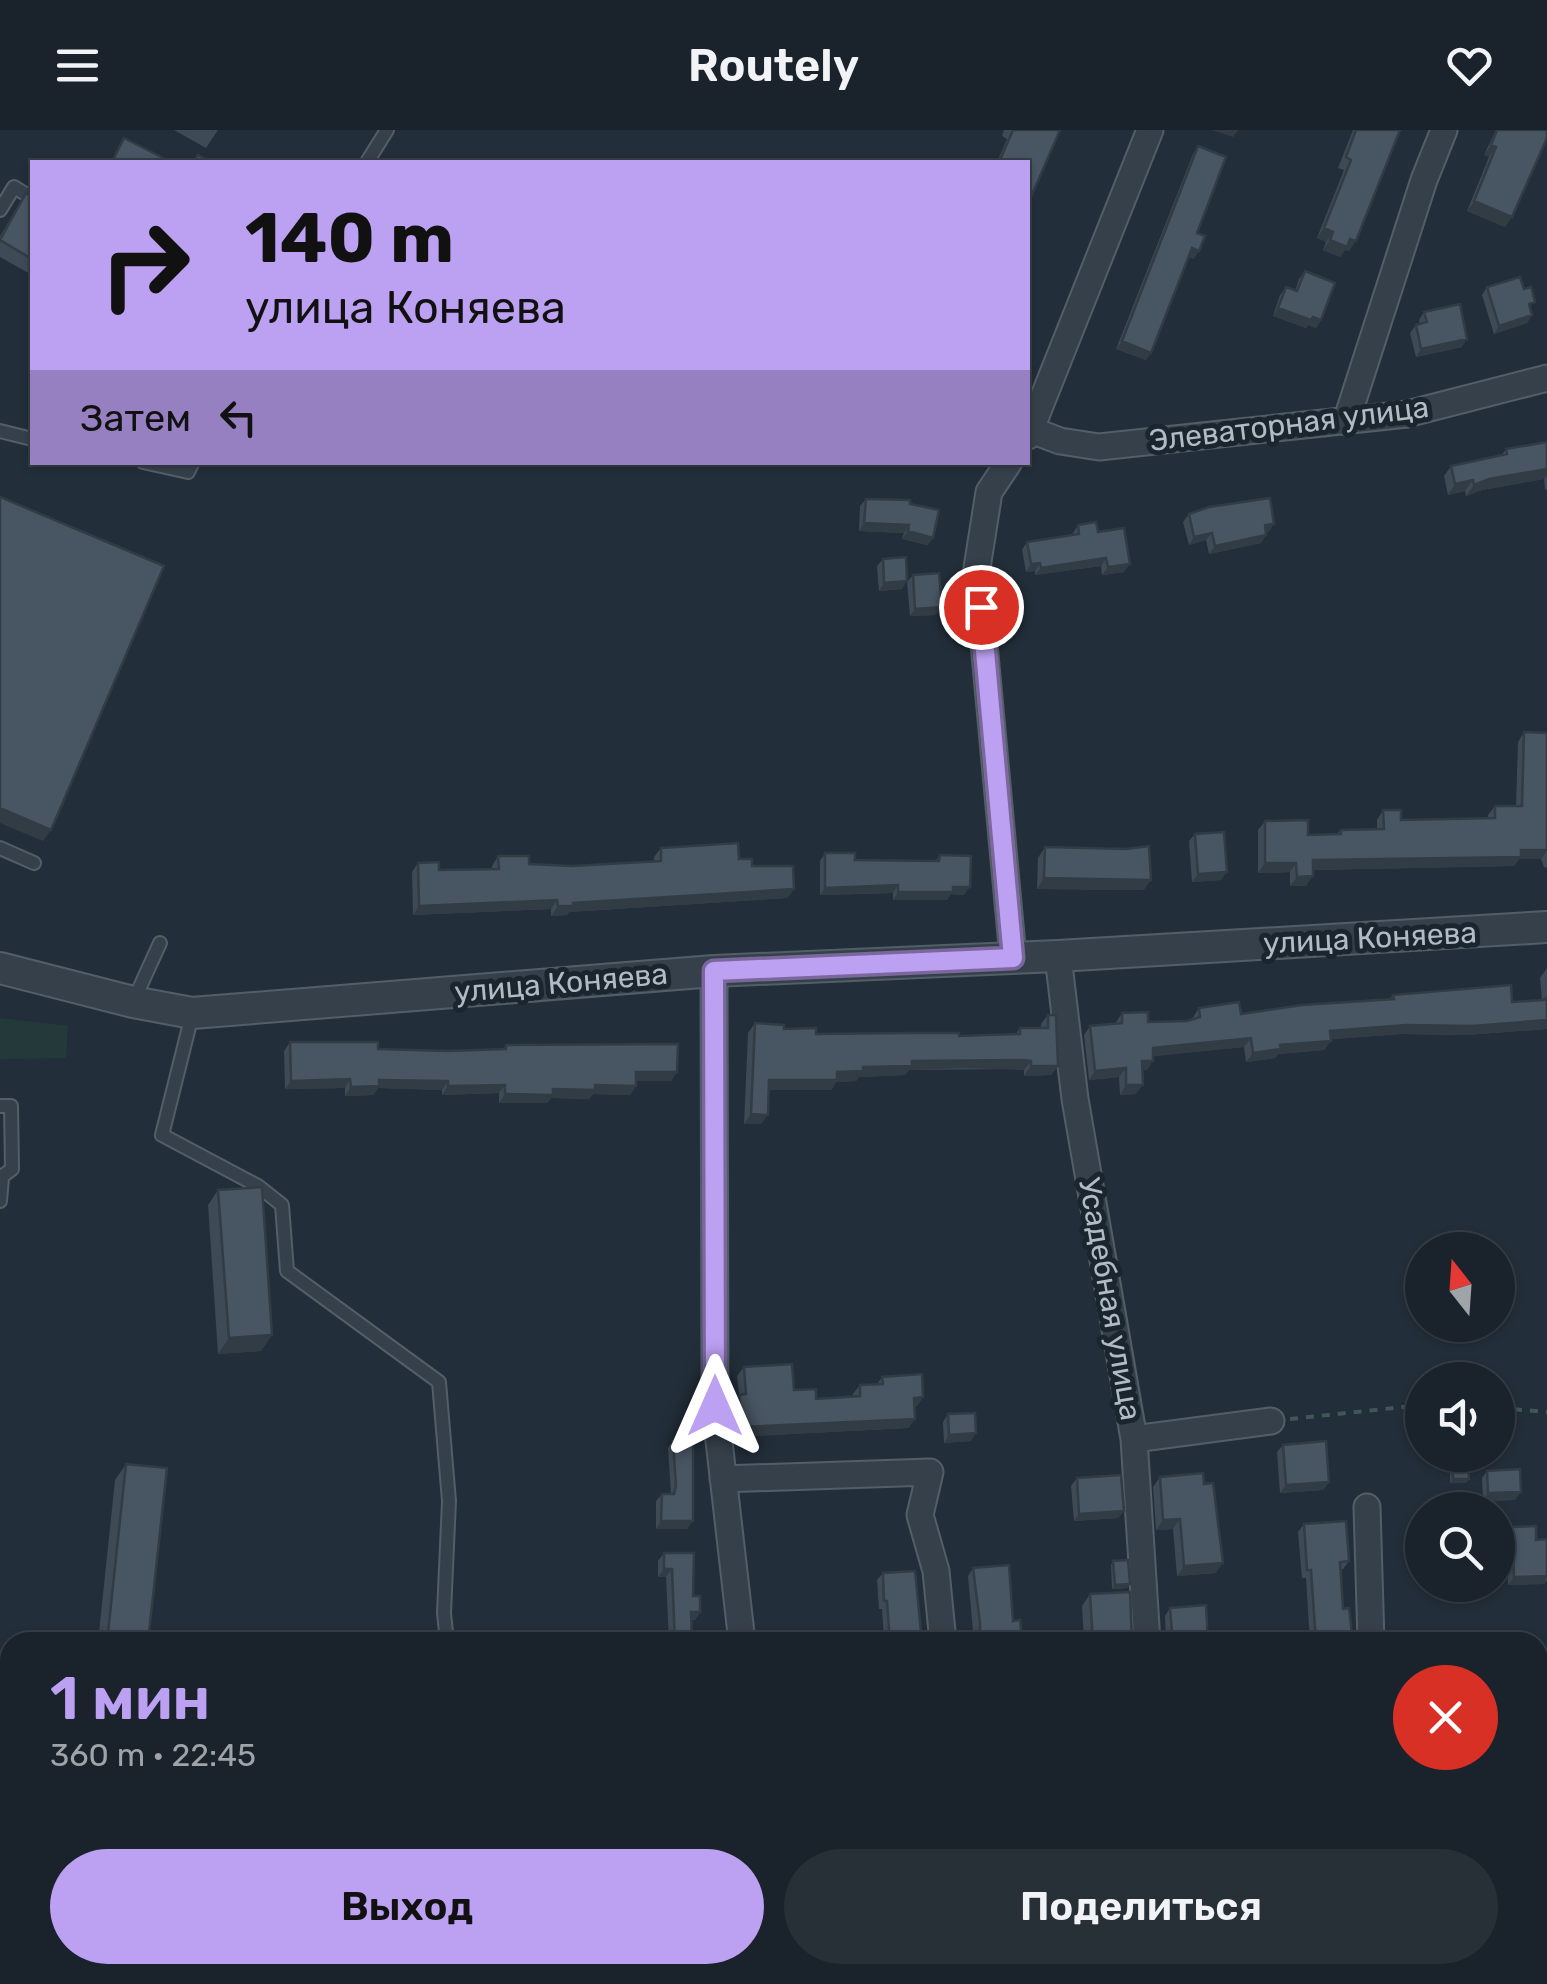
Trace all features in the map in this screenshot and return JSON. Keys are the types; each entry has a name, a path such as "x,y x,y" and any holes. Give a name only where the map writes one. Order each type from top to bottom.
{"street":[{"name":"Элеваторная улица","path":"1030,430 1150,130"},
{"path":"1346,422 1424,180 1444,130"},
{"name":"Элеваторная улица","path":"1030,433 1099,447 1346,422 1406,414 1547,378"},
{"path":"1007,465 989,492 977,568 1013,958"},
{"name":"улица Коняева","path":"0,968 192,1013 714,971 1547,928"},
{"name":"Усадебная улица","path":"1058,956 1075,1099 1134,1439 1147,1632"},
{"path":"714,971 715,1406 741,1632"},
{"path":"1134,1439 1270,1422"},
{"path":"724,1479 930,1472 920,1515 936,1571 942,1632"},
{"path":"1367,1506 1371,1632"}],"lane":[{"path":"368,160 387,130"},
{"path":"0,210 14,187 30,197"},
{"path":"0,432 30,438"},
{"path":"156,465 188,472 192,465"},
{"path":"0,848 34,862"},
{"path":"133,1002 160,943"},
{"path":"192,1013 162,1134 258,1186 282,1204 287,1270 439,1382 449,1501 446,1632"},
{"path":"0,1106 11,1106 12,1169 1,1178 0,1202"}],"path":[{"path":"1270,1422 1405,1408"},
{"path":"1515,1409 1547,1412"}],"green space":[{"path":"0,1018 68,1026 66,1058 0,1059"}],"building":[{"path":"1013,130 1060,130 1030,199 1030,160 1000,160"},
{"path":"1356,130 1400,130 1356,241 1350,239 1347,247 1330,240 1333,232 1324,228 1351,160 1346,157"},
{"path":"1497,130 1547,130 1512,217 1474,201 1496,147 1491,145"},
{"path":"124,138 167,160 113,160"},
{"path":"1198,146 1226,157 1197,233 1205,236 1199,251 1192,248 1151,353 1122,341"},
{"path":"26,193 30,196 30,258 0,240"},
{"path":"1305,271 1335,283 1321,320 1278,308 1286,287 1297,291"},
{"path":"1520,277 1524,289 1531,287 1535,302 1529,304 1532,315 1499,326 1487,287"},
{"path":"1460,304 1467,339 1421,349 1416,325 1427,322 1424,312"},
{"path":"1547,442 1547,469 1474,485 1473,480 1455,484 1451,466 1507,454 1506,449"},
{"path":"0,497 164,566 51,830 0,808"},
{"path":"1270,498 1274,524 1265,525 1266,535 1215,546 1212,533 1194,537 1189,514"},
{"path":"866,499 910,500 910,504 939,510 933,538 908,531 909,525 864,523"},
{"path":"1096,522 1098,532 1124,528 1130,564 1108,567 1106,558 1041,568 1040,563 1031,564 1027,542 1079,534 1078,525"},
{"path":"906,557 907,581 884,583 883,559"},
{"path":"939,573 942,607 915,609 913,575"},
{"path":"1524,732 1547,733 1547,850 1521,850 1521,857 1313,860 1313,876 1297,877 1296,863 1265,863 1265,821 1308,820 1308,835 1341,834 1341,830 1384,829 1383,810 1401,810 1401,820 1495,818 1495,806 1522,806"},
{"path":"1224,832 1227,872 1198,874 1195,834"},
{"path":"738,843 739,859 752,859 752,866 793,866 794,889 573,906 558,906 557,900 419,906 418,863 439,862 439,870 499,869 498,856 529,856 529,864 572,866 661,861 661,848"},
{"path":"1149,846 1151,880 1044,878 1045,847"},
{"path":"825,853 855,853 855,860 939,861 940,855 971,856 970,887 953,887 953,892 898,892 898,885 825,888"},
{"path":"1511,985 1512,1002 1547,998 1547,1020 1330,1031 1331,1041 1280,1045 1281,1049 1253,1053 1251,1038 1153,1048 1153,1061 1142,1061 1143,1085 1126,1085 1126,1068 1095,1071 1090,1026 1122,1023 1122,1013 1148,1012 1148,1022 1187,1021 1200,1017 1199,1008 1239,1002 1241,1014"},
{"path":"1048,1015 1056,1015 1058,1066 1031,1066 1031,1061 1021,1060 912,1061 912,1066 837,1072 837,1080 769,1080 768,1115 751,1114 755,1023 784,1025 784,1029 816,1028 816,1034 959,1036 1020,1034 1020,1028 1048,1028"},
{"path":"290,1042 378,1042 378,1049 448,1051 506,1049 506,1045 678,1044 677,1072 636,1072 636,1086 553,1089 553,1095 505,1094 505,1085 448,1086 448,1081 379,1080 379,1086 351,1087 350,1079 291,1081"},
{"path":"262,1187 272,1335 229,1338 218,1190"},
{"path":"792,1364 794,1390 816,1389 816,1399 860,1396 860,1385 883,1384 882,1377 922,1374 923,1397 914,1398 915,1419 741,1427 739,1395 746,1394 744,1367"},
{"path":"975,1413 976,1433 949,1435 948,1414"},
{"path":"693,1439 693,1521 661,1521 662,1494 674,1494 676,1486 673,1441"},
{"path":"1326,1441 1329,1482 1286,1485 1283,1445"},
{"path":"126,1464 167,1468 149,1632 108,1632"},
{"path":"1520,1469 1521,1492 1488,1492 1487,1472"},
{"path":"1453,1472 1469,1472 1469,1479 1453,1479"},
{"path":"1203,1473 1204,1484 1213,1483 1223,1563 1184,1566 1180,1519 1163,1520 1160,1477"},
{"path":"1121,1475 1124,1511 1079,1514 1077,1478"},
{"path":"1346,1521 1349,1561 1340,1562 1343,1609 1349,1608 1352,1632 1315,1632 1304,1524"},
{"path":"1536,1526 1536,1540 1547,1539 1547,1576 1515,1577 1515,1527"},
{"path":"664,1553 694,1553 693,1596 700,1596 700,1612 691,1612 692,1632 675,1632 672,1569 664,1569"},
{"path":"1128,1560 1130,1584 1115,1585 1113,1561"},
{"path":"1009,1565 1013,1621 1020,1620 1021,1632 980,1632 973,1568"},
{"path":"915,1571 921,1632 889,1632 883,1573"},
{"path":"1130,1592 1132,1632 1092,1632 1090,1594"},
{"path":"1206,1605 1207,1632 1172,1632 1170,1608"}],"route":[{"path":"715,1406 714,971 1013,958 981,607"}]}
